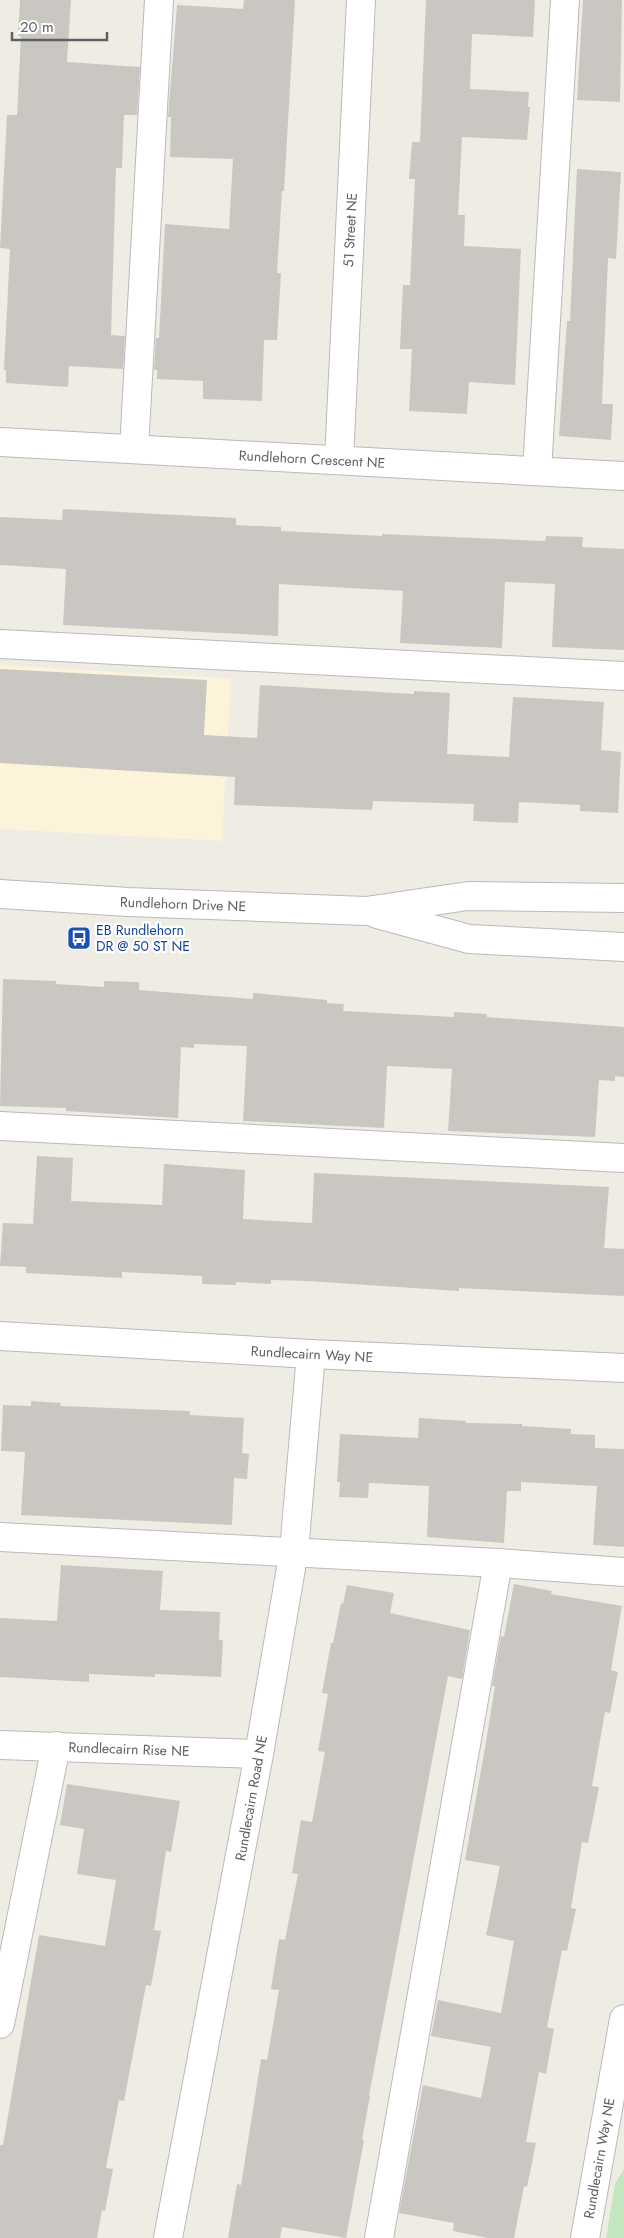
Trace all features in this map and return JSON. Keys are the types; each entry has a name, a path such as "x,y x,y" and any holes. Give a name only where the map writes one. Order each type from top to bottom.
{"street":[{"path":"134,449 159,0"},
{"name":"51 Street NE","path":"339,460 361,0"},
{"path":"537,471 565,0"},
{"name":"Rundlehorn Crescent NE","path":"0,442 624,476"},
{"path":"0,644 624,676"},
{"name":"Rundlehorn Drive NE","path":"0,894 128,902 366,911 468,896 624,898"},
{"name":"Rundlehorn Drive NE","path":"366,911 469,939 624,947"},
{"path":"0,1126 624,1158"},
{"name":"Rundlecairn Way NE","path":"0,1336 311,1354 624,1368"},
{"name":"Rundlecairn Road NE","path":"168,2238 259,1754 294,1551 311,1354"},
{"path":"0,1537 294,1551 624,1572"},
{"path":"379,2238 498,1563"},
{"name":"Rundlecairn Rise NE","path":"0,1745 259,1754"},
{"path":"0,2024 56,1746"},
{"name":"Rundlecairn Way NE","path":"585,2238 624,2018"}],"shaded area":[{"path":"0,665 231,679 222,841 0,829"}],"green space":[{"path":"624,2169 624,2238 606,2238 615,2184"}],"building":[{"path":"20,0 71,0 67,62 140,67 137,115 124,115 122,168 116,168 111,335 125,336 123,369 69,366 68,387 6,383 6,370 4,370 10,249 0,248 7,115 17,115 21,36 18,36"},
{"path":"244,0 295,0 284,191 282,191 277,273 281,273 277,340 264,340 262,401 203,399 203,381 157,379 157,370 154,370 156,338 159,338 165,224 229,229 233,159 170,157 171,117 168,117 177,5 243,9"},
{"path":"426,0 535,0 533,37 472,34 470,89 529,92 528,107 530,107 527,140 462,137 458,215 465,215 464,246 521,249 515,385 469,382 467,414 409,411 412,349 400,349 403,285 410,285 415,179 409,179 412,142 420,142"},
{"path":"583,0 622,0 620,102 577,100"},
{"path":"577,169 621,172 616,259 608,258 602,404 613,404 611,440 559,436 567,321 570,321"},
{"path":"63,509 236,518 236,525 281,527 281,531 545,541 546,536 583,537 582,547 624,549 624,650 552,647 555,584 505,582 502,648 400,643 403,591 279,584 278,636 63,625 66,569 0,565 0,517 62,520"},
{"path":"0,669 207,680 204,735 257,738 260,685 414,694 414,691 450,693 447,754 509,757 513,697 604,702 601,750 621,752 618,813 580,811 580,805 519,802 518,823 473,821 474,804 373,801 372,810 234,805 235,777 0,763"},
{"path":"3,979 56,981 56,984 104,987 104,981 139,982 139,990 253,999 253,993 327,1000 327,1003 344,1004 343,1011 454,1017 454,1012 487,1014 487,1017 624,1027 624,1077 615,1076 615,1081 599,1080 595,1137 448,1131 452,1069 387,1066 384,1128 243,1121 247,1046 194,1044 194,1048 181,1047 178,1118 66,1111 66,1108 0,1106"},
{"path":"37,1156 73,1158 71,1201 162,1205 164,1164 245,1170 243,1219 312,1223 314,1173 609,1187 604,1248 624,1249 624,1296 459,1288 459,1291 307,1281 271,1280 271,1284 236,1282 236,1285 202,1284 202,1276 122,1272 122,1278 26,1273 26,1267 0,1266 3,1223 33,1224"},
{"path":"31,1401 61,1403 60,1406 190,1411 190,1415 244,1418 242,1453 249,1454 247,1479 234,1478 232,1525 21,1515 25,1452 1,1451 3,1405 31,1406"},
{"path":"419,1418 466,1421 466,1423 522,1424 522,1426 571,1429 571,1434 595,1435 595,1448 624,1449 624,1547 593,1545 597,1486 521,1482 521,1491 507,1491 504,1543 427,1537 429,1486 369,1483 368,1498 339,1497 340,1482 337,1482 340,1434 418,1438"},
{"path":"61,1565 163,1571 160,1610 220,1612 219,1640 223,1640 221,1677 89,1674 89,1682 0,1677 0,1618 57,1621"},
{"path":"514,1584 552,1591 551,1594 622,1606 611,1670 618,1672 610,1713 605,1712 592,1786 599,1787 588,1843 582,1842 571,1908 576,1909 567,1951 562,1950 547,2027 554,2029 546,2074 539,2072 526,2142 536,2143 527,2187 524,2186 514,2238 488,2238 453,2231 454,2223 399,2213 423,2085 481,2098 491,2047 431,2036 438,2000 501,2013 514,1941 486,1935 500,1866 465,1860 495,1686 492,1686 501,1636 504,1637"},
{"path":"347,1585 394,1593 390,1613 470,1630 462,1679 448,1676 369,2096 362,2139 364,2140 346,2238 282,2227 280,2238 228,2238 237,2184 241,2185 261,2059 267,2060 279,1990 271,1989 279,1939 285,1940 298,1874 292,1873 301,1820 312,1822 325,1752 318,1751 328,1694 322,1693 331,1643 333,1643 341,1603 343,1604"},
{"path":"67,1784 180,1801 171,1852 166,1851 154,1930 161,1931 151,1986 146,1985 124,2101 119,2100 106,2168 113,2169 105,2211 102,2210 97,2238 0,2238 0,2145 3,2145 39,1935 105,1946 116,1880 77,1874 84,1829 60,1825"}],"place":[{"name":"EB Rundlehorn DR @ 50 ST NE","path":"79,938"}]}
